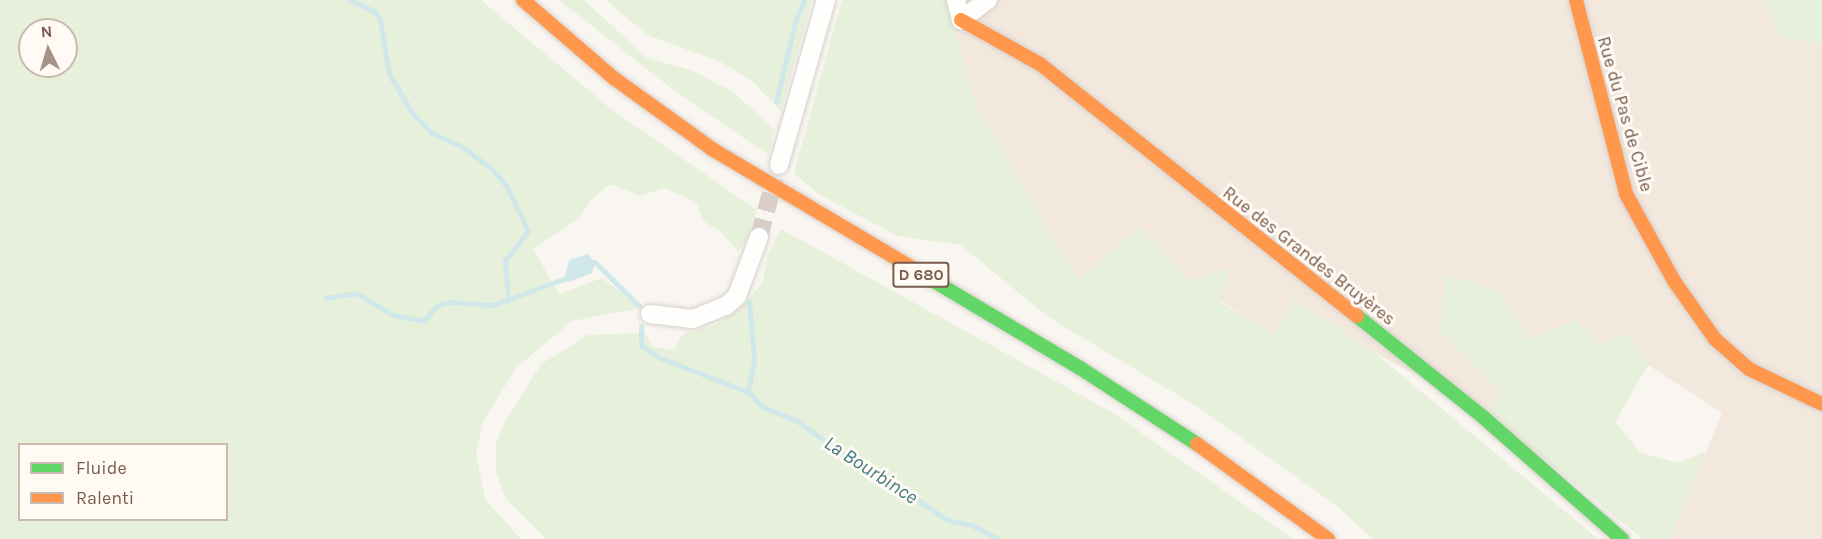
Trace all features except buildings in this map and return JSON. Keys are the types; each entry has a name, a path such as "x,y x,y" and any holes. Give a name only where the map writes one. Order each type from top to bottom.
{"street":[{"name":"D 680","path":"523,0 615,79 712,148 1109,386 1250,480 1328,539"},
{"path":"779,165 826,0"},
{"path":"956,0 961,20 988,0"},
{"name":"Rue du Pas de Cible","path":"1576,0 1626,194 1674,281 1715,339 1749,369 1822,404"},
{"name":"Rue des Grandes Bruyères","path":"961,20 1040,64 1484,417 1622,539"},
{"path":"650,314 693,319 726,306 736,296 759,237"}],"shaded area":[{"path":"946,0 1822,0 1822,539 1670,539 1722,413 1648,365 1629,335 1599,343 1576,321 1529,340 1497,291 1441,333 1502,393 1486,412 1375,353 1294,300 1273,334 1187,280 1141,227 1078,281 977,107"}],"green space":[{"path":"0,0 481,0 612,110 757,210 749,236 738,251 721,232 703,221 696,202 665,188 640,196 610,184 590,201 580,218 533,249 559,294 602,278 641,308 572,321 516,368 484,420 476,453 485,499 521,539 0,539"},
{"path":"559,0 584,0 647,58 691,70 733,92 774,129 769,155 680,95"},
{"path":"606,0 812,0 781,111 752,81 719,61 647,35"},
{"path":"842,0 946,0 977,107 1077,280 1141,227 1187,280 1231,268 1220,302 1273,334 1294,299 1375,353 1598,539 1373,539 1337,506 1201,409 1048,317 961,245 898,236 818,194 794,173"},
{"path":"1763,0 1822,0 1822,44 1782,38"},
{"path":"781,229 1113,413 1293,539 546,539 505,498 496,471 496,444 503,425 541,364 588,335 645,333 652,346 674,350 683,334 717,324 743,305 763,282 768,254"},
{"path":"1444,274 1497,291 1529,340 1576,320 1599,343 1629,335 1648,365 1615,422 1641,453 1679,463 1706,451 1670,539 1643,539 1486,412 1501,393 1441,333"}],"water":[{"path":"588,254 595,262 592,273 569,282 564,279 569,260"}],"waterway":[{"path":"350,0 374,11 380,20 389,74 413,114 432,133 459,145 492,169 507,187 528,231 505,260 508,301"},
{"path":"776,102 796,19 804,0"},
{"path":"590,266 595,262 639,306"},
{"path":"326,298 356,293 393,315 424,321 436,306 450,302 493,305 569,277"},
{"path":"748,392 754,360 749,301"},
{"name":"La Bourbince","path":"641,326 641,345 658,357 748,392 763,407 797,421 867,471 876,471 947,520 972,525 998,539"}],"tunnel":[{"path":"759,237 775,178"}],"traffic: fast":[{"path":"934,281 1080,368 1197,444"},
{"path":"1357,316 1483,417 1622,539"}],"traffic: slow":[{"path":"523,0 615,79 712,149 934,281"},
{"path":"1576,0 1626,194 1674,281 1715,339 1749,369 1822,404"},
{"path":"961,20 1040,64 1357,316"},
{"path":"1197,444 1328,539"}]}
